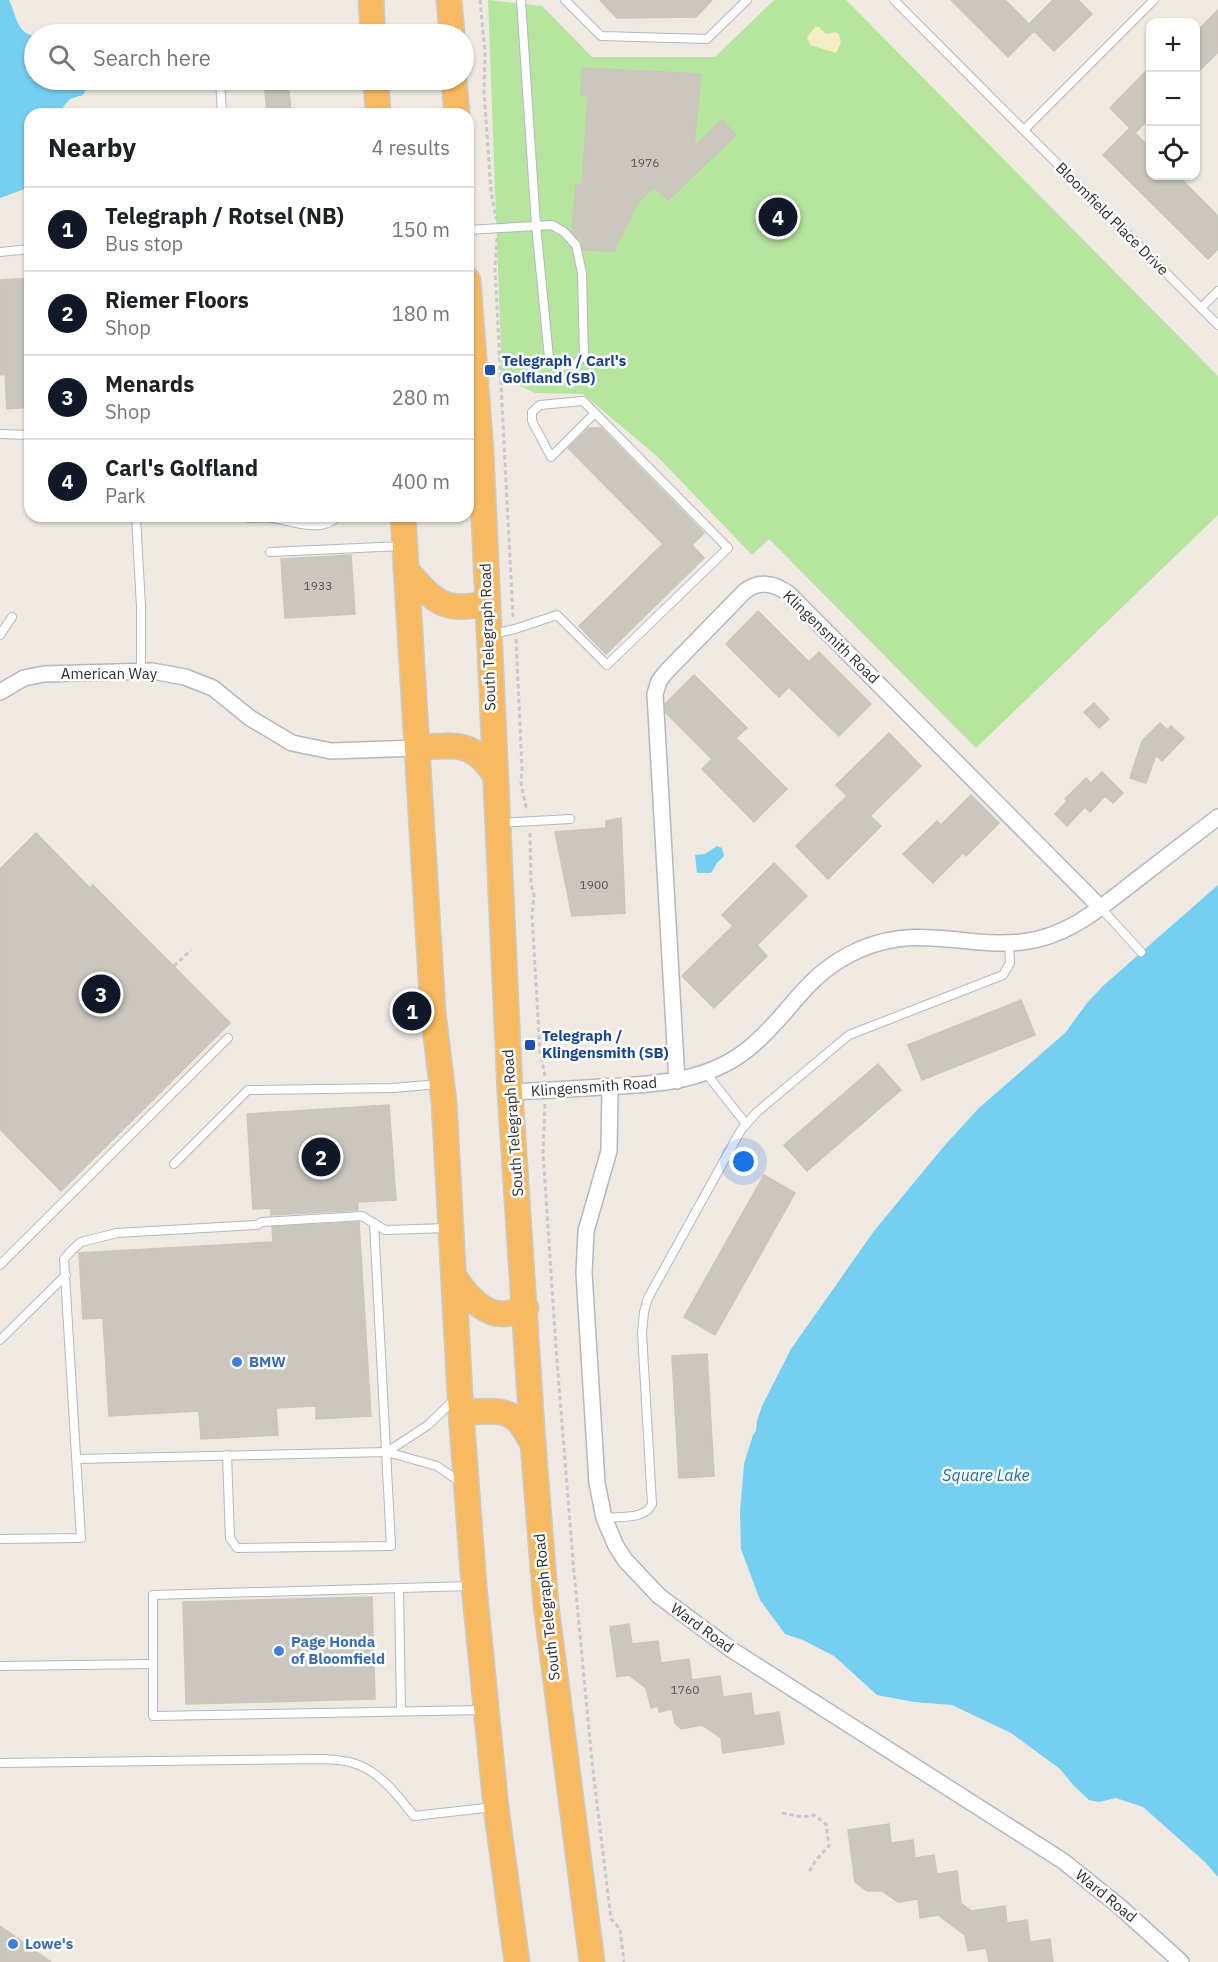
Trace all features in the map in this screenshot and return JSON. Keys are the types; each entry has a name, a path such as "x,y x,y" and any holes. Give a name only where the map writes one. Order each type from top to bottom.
{"highway":[{"path":"449,0 451,24"},
{"path":"377,90 378,108"},
{"path":"455,90 456,108"},
{"name":"South Telegraph Road","path":"474,361 480,442 510,1092 526,1308 533,1444 547,1616 592,1962"},
{"path":"403,522 433,1012 443,1084 460,1404 474,1586 496,1807 517,1962"},
{"path":"406,570 428,595 441,603 455,607 470,607 487,603"},
{"path":"418,748 463,746 474,750 494,773"},
{"path":"455,1278 463,1291 487,1309 502,1314 526,1308"},
{"path":"460,1404 509,1415 519,1421 533,1444"}],"street":[{"name":"Klingensmith Road","path":"677,1081 655,694 659,681 666,672 744,592 753,586 771,584 789,594 1101,908"},
{"name":"American Way","path":"0,692 24,678 44,674 141,671 185,677 213,688 250,718 292,743 331,751 418,748"},
{"name":"Klingensmith Road","path":"510,1092 677,1081 706,1073 747,1051 817,976 863,948 898,939 923,936 1009,943 1055,934 1101,908 1218,817"},
{"name":"Ward Road","path":"610,1087 609,1151 586,1231 583,1262 596,1470 604,1518 616,1546 647,1585 716,1639 781,1683 1063,1861 1119,1906 1182,1962"}],"lane":[{"path":"474,230 536,225 552,225 564,232 576,245 582,273 584,356 574,364 558,366 549,358 536,225 520,0"},
{"path":"565,0 601,36 706,39 747,0"},
{"name":"Bloomfield Place Drive","path":"894,0 1218,325"},
{"path":"1024,130 1154,0"},
{"path":"221,90 222,108"},
{"path":"0,252 24,250"},
{"path":"1201,308 1218,291"},
{"path":"488,634 515,629 557,615 607,665 728,548 595,413 583,401 540,405 532,412 532,421 551,457 595,413"},
{"path":"0,434 24,435"},
{"path":"136,522 141,607 141,671"},
{"path":"287,522 299,525 330,522"},
{"path":"270,552 405,546"},
{"path":"0,635 12,617"},
{"path":"497,824 570,819"},
{"path":"1101,908 1141,952"},
{"path":"604,1518 643,1514 650,1509 652,1504 642,1333 644,1312 648,1298 746,1124 757,1112 849,1035 1003,975 1010,963 1009,943"},
{"path":"0,1265 228,1038"},
{"path":"706,1073 746,1124"},
{"path":"174,1164 248,1090 393,1088 443,1084"},
{"path":"0,1539 81,1538 64,1259 81,1242 117,1233 362,1216 385,1230 452,1227"},
{"path":"227,1455 230,1538 237,1548 391,1546 374,1223"},
{"path":"0,1340 66,1275"},
{"path":"387,1452 460,1404"},
{"path":"76,1459 387,1452 437,1466 467,1486"},
{"path":"474,1586 153,1595 153,1716 485,1710"},
{"path":"399,1587 401,1711"},
{"path":"0,1666 153,1664"},
{"path":"0,1762 324,1759 352,1763 369,1770 386,1783 414,1816 496,1807"}],"path":[{"path":"480,0 485,53 484,92 491,191 496,217"},
{"path":"497,239 495,268 513,615"},
{"path":"516,646 521,784 526,807"},
{"path":"530,833 531,884 534,895 532,916 540,1051 545,1073"},
{"path":"174,966 190,950"},
{"path":"545,1112 543,1152 574,1572 592,1762 611,1919 620,1929 624,1962"},
{"path":"782,1813 802,1817 814,1815 826,1824 829,1846 809,1872"}],"green space":[{"path":"488,0 542,6 592,57 715,57 774,0 846,0 1218,376 1218,515 976,748 769,539 752,555 658,457 583,394 535,393 502,377"}],"sand":[{"path":"815,27 819,27 826,34 835,32 839,34 841,43 836,53 810,45 807,37"}],"water":[{"path":"0,0 9,0 17,22 24,32 24,90 86,90 83,95 70,99 62,108 24,108 24,189 0,198"},
{"path":"717,846 722,848 724,856 711,873 697,873 695,855 705,854"},
{"name":"Square Lake","path":"1218,885 1218,1877 1205,1862 1143,1807 1116,1798 1099,1802 1089,1800 1060,1769 1011,1733 952,1705 914,1702 877,1695 834,1656 803,1640 785,1634 760,1600 741,1549 740,1512 744,1464 762,1406 791,1349 874,1231 945,1145 979,1108 1065,1033 1087,1003 1104,985"}],"building":[{"path":"600,0 712,0 696,17 617,18"},
{"path":"951,0 1005,0 1029,24 1053,0 1078,0 1092,14 1054,51 1034,31 1008,57"},
{"path":"1218,10 1218,52 1200,70 1200,28"},
{"path":"582,68 701,74 694,147 722,120 736,135 668,200 655,187 639,201 614,251 583,250 582,238 572,232 576,185 582,185 588,95 581,95"},
{"path":"1146,71 1146,122 1135,133 1146,144 1146,180 1182,180 1218,216 1218,249 1208,259 1103,155 1130,128 1110,108"},
{"path":"265,90 289,90 290,108 266,108"},
{"path":"24,278 24,408 7,409 5,374 0,375 0,280"},
{"path":"589,428 601,428 704,533 692,545 704,558 606,654 579,626 663,544 568,448"},
{"path":"351,555 355,614 285,618 281,559"},
{"path":"758,611 809,662 819,652 871,704 839,736 789,687 779,697 726,644"},
{"path":"694,675 747,728 736,738 787,789 754,822 702,769 712,759 666,713 665,704"},
{"path":"1094,703 1109,719 1099,728 1084,712"},
{"path":"1160,723 1167,730 1171,726 1184,738 1162,761 1156,755 1146,783 1130,778 1142,741"},
{"path":"889,733 921,766 870,816 881,826 828,879 796,846 847,796 836,785"},
{"path":"1102,772 1123,793 1113,803 1105,796 1090,812 1085,807 1067,826 1055,814 1067,801 1065,799 1086,778 1091,783"},
{"path":"971,795 999,823 966,856 963,853 933,883 903,854 937,821 941,825"},
{"path":"621,818 625,913 572,916 555,832 606,828 606,821"},
{"path":"36,833 90,888 93,885 230,1023 61,1191 0,1129 0,869"},
{"path":"774,863 807,896 757,945 767,956 714,1008 682,976 733,926 722,915"},
{"path":"1021,1000 1035,1035 922,1080 908,1045"},
{"path":"878,1064 901,1090 807,1171 784,1145"},
{"path":"389,1105 396,1200 358,1202 358,1210 271,1215 271,1208 253,1209 247,1114"},
{"path":"764,1175 795,1193 715,1335 684,1317"},
{"name":"BMW","path":"359,1222 371,1416 316,1419 316,1406 276,1408 278,1435 201,1439 199,1411 109,1416 103,1318 83,1319 79,1253 273,1242 272,1227"},
{"path":"707,1354 714,1476 679,1478 672,1356"},
{"name":"Page Honda of Bloomfield","path":"372,1597 375,1699 186,1704 183,1602"},
{"path":"629,1624 632,1644 658,1641 661,1663 689,1659 692,1680 720,1676 723,1697 751,1693 754,1716 779,1712 784,1744 723,1753 721,1738 702,1725 681,1729 675,1723 672,1709 659,1712 658,1706 651,1708 646,1688 629,1675 617,1677 610,1627"},
{"path":"889,1824 891,1843 913,1840 915,1858 934,1855 937,1874 957,1871 961,1903 971,1911 1005,1906 1007,1923 1027,1920 1030,1942 1050,1939 1053,1962 989,1962 986,1948 968,1951 965,1935 938,1915 920,1918 918,1899 898,1902 882,1891 867,1891 855,1882 848,1830"},
{"name":"Lowe's","path":"0,1926 51,1962 0,1962"}],"place":[{"name":"Carl's Golfland","path":"778,217"},
{"name":"Telegraph / Carl's Golfland (SB)","path":"490,370"},
{"name":"Menards","path":"101,994"},
{"name":"Telegraph / Rotsel (NB)","path":"412,1011"},
{"name":"Telegraph / Klingensmith (SB)","path":"530,1045"},
{"name":"Riemer Floors","path":"321,1157"},
{"name":"BMW","path":"237,1362"},
{"name":"Page Honda of Bloomfield","path":"279,1651"},
{"name":"Lowe's","path":"13,1944"}]}
